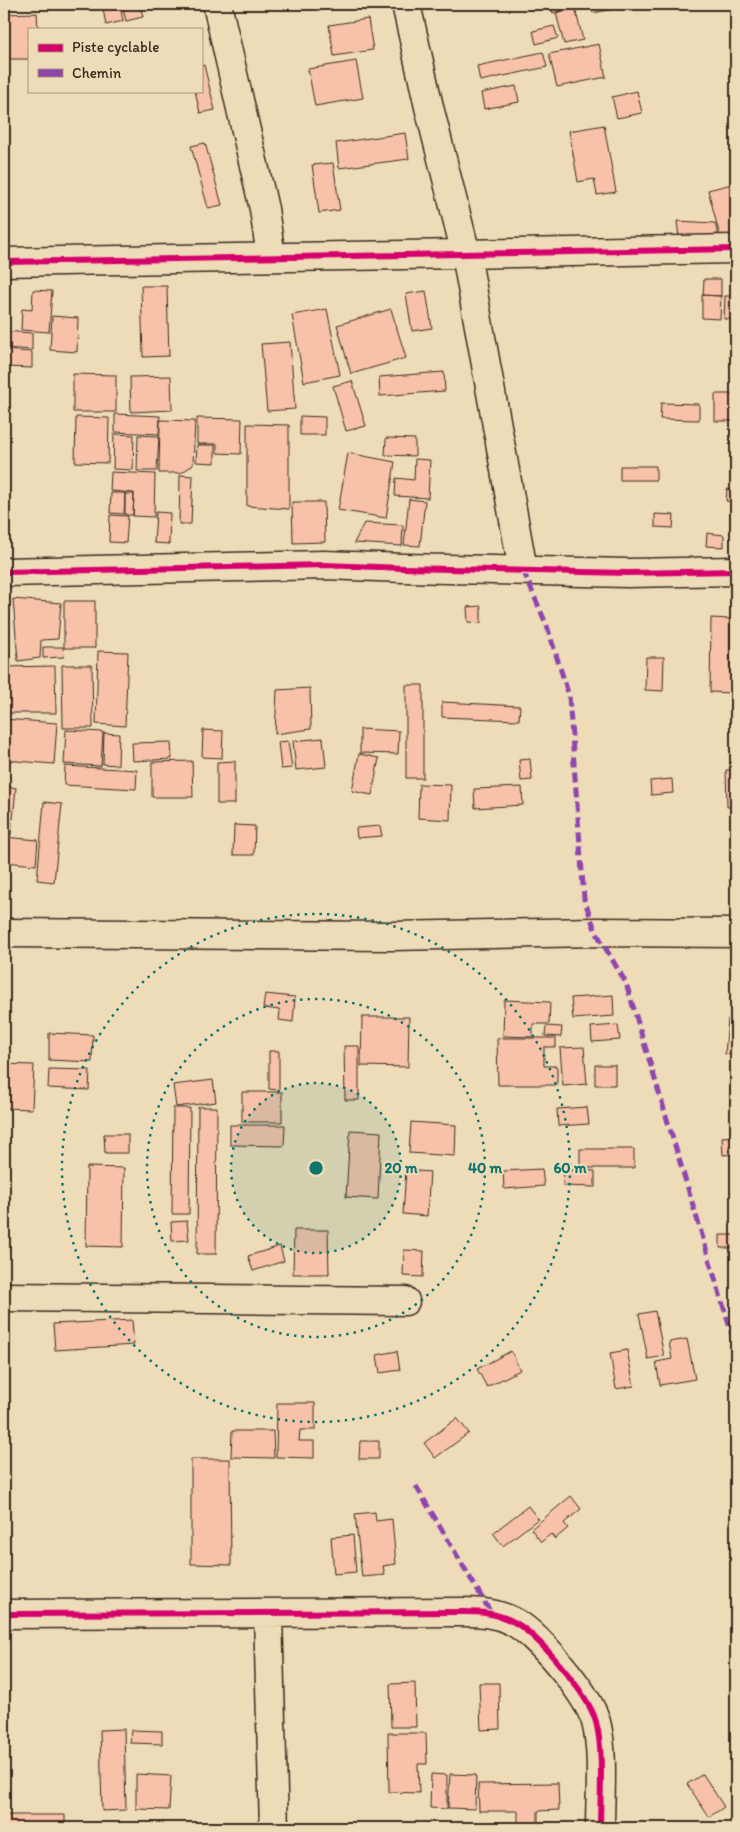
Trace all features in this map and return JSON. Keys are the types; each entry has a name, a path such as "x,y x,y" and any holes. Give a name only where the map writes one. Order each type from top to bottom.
{"street":[{"path":"217,4 264,209 270,257"},
{"path":"406,4 429,108 466,254 523,570"},
{"path":"4,262 736,248"},
{"path":"4,572 325,565 628,573 736,571"},
{"path":"4,933 393,936 596,932 736,933"},
{"path":"4,1297 405,1301"},
{"path":"4,1614 491,1613 522,1627 548,1652 584,1696 596,1719 599,1735 600,1828"},
{"path":"268,1614 274,1828"}],"building":[{"path":"102,4 120,4 123,21 106,25"},
{"path":"122,4 140,4 143,17 126,21"},
{"path":"550,4 580,4 581,5 553,13"},
{"path":"590,4 629,4 629,6 593,13"},
{"path":"575,8 583,40 564,44 556,13"},
{"path":"37,13 38,28 28,28 28,59 4,59 4,14"},
{"path":"368,19 373,50 334,56 329,25"},
{"path":"554,26 558,38 536,44 533,31"},
{"path":"599,44 606,77 557,87 549,54"},
{"path":"543,52 547,67 480,81 477,66"},
{"path":"356,61 363,98 315,106 308,69"},
{"path":"204,65 215,110 200,113 195,92 202,92 202,66"},
{"path":"516,86 519,102 484,109 481,93"},
{"path":"637,91 642,113 617,118 612,97"},
{"path":"604,125 616,192 597,195 594,179 578,182 569,131"},
{"path":"405,133 409,159 339,168 336,143"},
{"path":"205,143 222,205 208,208 191,146"},
{"path":"333,163 340,210 319,213 312,165"},
{"path":"736,183 736,239 721,240 708,190"},
{"path":"677,221 715,223 719,239 679,238"},
{"path":"704,279 721,279 721,296 703,295"},
{"path":"141,286 167,286 169,356 143,357"},
{"path":"33,290 52,291 49,332 21,330 22,309 32,310"},
{"path":"426,291 432,328 412,331 406,294"},
{"path":"702,295 721,296 720,319 702,318"},
{"path":"725,296 736,296 736,319 724,319"},
{"path":"327,309 340,375 304,382 292,315"},
{"path":"391,309 406,358 351,374 337,325"},
{"path":"52,316 78,318 77,352 50,350"},
{"path":"4,331 32,333 32,350 4,348"},
{"path":"290,342 295,409 267,411 261,344"},
{"path":"4,350 32,352 32,368 4,367"},
{"path":"444,372 445,391 380,396 379,377"},
{"path":"73,374 116,375 116,412 73,412"},
{"path":"171,376 172,410 131,412 130,377"},
{"path":"352,381 366,426 346,431 333,386"},
{"path":"715,394 736,394 736,421 715,421"},
{"path":"661,403 699,404 699,420 660,419"},
{"path":"115,414 160,416 159,434 115,432"},
{"path":"300,416 325,417 325,435 300,435"},
{"path":"76,417 109,418 108,463 75,462"},
{"path":"197,418 242,419 241,454 217,453 217,444 197,444"},
{"path":"160,420 195,421 193,465 181,473 159,473"},
{"path":"247,424 289,425 289,509 247,506"},
{"path":"114,434 134,435 133,470 113,469"},
{"path":"138,435 159,436 157,471 137,471"},
{"path":"386,438 415,439 415,456 385,455"},
{"path":"197,445 215,445 215,463 196,462"},
{"path":"348,453 395,462 386,518 338,510"},
{"path":"415,459 430,460 428,498 395,496 396,478 414,480"},
{"path":"620,466 656,466 656,480 620,480"},
{"path":"111,472 155,474 154,517 133,516 134,493 110,491"},
{"path":"180,475 193,476 191,524 179,524"},
{"path":"727,489 736,490 736,502 726,501"},
{"path":"111,493 125,493 124,514 110,513"},
{"path":"125,494 134,494 133,515 125,515"},
{"path":"409,499 425,501 420,546 404,545"},
{"path":"292,502 324,502 325,542 293,543"},
{"path":"156,512 170,513 169,544 154,543"},
{"path":"655,514 674,515 673,528 655,527"},
{"path":"110,515 128,516 126,543 109,542"},
{"path":"364,523 403,525 402,546 354,543"},
{"path":"707,533 724,535 724,547 706,546"},
{"path":"13,599 61,603 58,639 41,640 40,658 18,661"},
{"path":"64,601 95,601 95,648 64,648"},
{"path":"481,606 481,623 468,622 467,607"},
{"path":"711,618 730,619 730,693 710,692"},
{"path":"43,647 63,647 64,657 43,658"},
{"path":"98,651 128,652 125,726 96,724"},
{"path":"646,657 664,657 663,691 645,690"},
{"path":"62,665 92,665 93,728 63,728"},
{"path":"55,666 56,713 4,713 4,667"},
{"path":"406,685 423,685 423,778 406,778"},
{"path":"310,688 311,729 275,734 277,690"},
{"path":"442,702 520,706 519,720 442,717"},
{"path":"4,719 57,723 54,764 4,760"},
{"path":"360,729 399,731 398,754 360,753"},
{"path":"66,730 103,732 101,766 64,764"},
{"path":"203,730 223,731 222,758 202,757"},
{"path":"104,733 119,734 118,765 103,764"},
{"path":"323,738 326,767 296,770 293,741"},
{"path":"288,741 292,768 281,769 278,742"},
{"path":"171,742 172,759 133,761 132,743"},
{"path":"359,754 379,758 372,795 352,791"},
{"path":"530,759 532,780 521,781 519,760"},
{"path":"192,761 193,797 152,797 152,762"},
{"path":"235,761 235,804 217,804 217,762"},
{"path":"65,766 137,770 136,789 64,785"},
{"path":"726,770 736,770 736,807 727,807"},
{"path":"672,779 673,793 651,795 650,781"},
{"path":"419,784 451,785 450,820 418,818"},
{"path":"4,786 16,788 13,819 4,818"},
{"path":"522,787 523,805 475,808 474,789"},
{"path":"44,802 62,804 54,882 37,880"},
{"path":"4,821 12,822 11,835 4,834"},
{"path":"234,825 255,826 254,855 233,855"},
{"path":"380,826 382,836 357,838 356,828"},
{"path":"4,837 38,840 36,865 4,862"},
{"path":"265,994 295,997 293,1022 279,1020 280,1010 263,1008"},
{"path":"613,995 614,1016 573,1019 571,998"},
{"path":"504,1000 550,1002 549,1024 533,1024 533,1037 503,1036"},
{"path":"362,1017 409,1017 408,1067 361,1066"},
{"path":"728,1019 736,1019 736,1055 725,1054"},
{"path":"618,1025 620,1040 592,1042 591,1027"},
{"path":"546,1026 562,1027 561,1037 545,1036"},
{"path":"49,1033 93,1035 92,1062 49,1060"},
{"path":"497,1038 556,1038 556,1047 544,1047 544,1066 557,1066 557,1085 498,1085"},
{"path":"344,1046 359,1046 359,1100 345,1100"},
{"path":"584,1047 587,1084 563,1086 560,1048"},
{"path":"269,1051 279,1051 279,1090 269,1089"},
{"path":"4,1064 34,1065 32,1109 4,1108"},
{"path":"595,1065 615,1065 615,1085 595,1085"},
{"path":"49,1069 90,1070 89,1090 48,1088"},
{"path":"213,1080 216,1102 176,1107 173,1085"},
{"path":"242,1092 282,1092 282,1122 242,1122"},
{"path":"198,1107 217,1107 216,1254 197,1254"},
{"path":"587,1107 589,1124 558,1126 557,1109"},
{"path":"173,1108 190,1108 189,1214 172,1214"},
{"path":"411,1122 456,1125 455,1156 409,1153"},
{"path":"230,1125 285,1125 284,1146 230,1145"},
{"path":"350,1130 381,1132 378,1199 346,1197"},
{"path":"104,1134 128,1134 128,1153 105,1153"},
{"path":"736,1136 736,1154 723,1155 722,1137"},
{"path":"580,1149 634,1149 634,1168 580,1168"},
{"path":"87,1167 124,1168 123,1247 86,1246"},
{"path":"542,1169 544,1186 504,1189 503,1171"},
{"path":"406,1170 430,1172 427,1216 403,1214"},
{"path":"564,1170 595,1171 595,1187 563,1186"},
{"path":"187,1221 189,1240 172,1241 171,1222"},
{"path":"294,1230 328,1230 329,1274 293,1274"},
{"path":"720,1235 736,1235 736,1248 720,1248"},
{"path":"280,1246 284,1261 253,1271 248,1256"},
{"path":"404,1250 424,1251 423,1277 403,1276"},
{"path":"655,1311 664,1356 648,1359 639,1314"},
{"path":"132,1320 134,1345 55,1350 53,1324"},
{"path":"687,1339 695,1379 660,1385 656,1362 672,1359 669,1342"},
{"path":"627,1350 634,1386 616,1389 610,1353"},
{"path":"397,1351 400,1370 380,1373 377,1355"},
{"path":"511,1351 520,1370 487,1387 477,1369"},
{"path":"277,1403 315,1403 315,1430 300,1430 299,1441 314,1441 314,1458 276,1457"},
{"path":"457,1418 469,1433 435,1458 424,1443"},
{"path":"232,1431 273,1431 274,1458 231,1457"},
{"path":"360,1441 379,1441 379,1459 359,1459"},
{"path":"191,1459 230,1459 231,1565 191,1564"},
{"path":"571,1496 581,1509 564,1523 568,1528 555,1539 551,1534 541,1542 531,1529"},
{"path":"528,1506 538,1519 503,1546 493,1533"},
{"path":"375,1512 376,1521 392,1519 396,1564 383,1566 385,1575 362,1577 355,1514"},
{"path":"353,1535 356,1572 334,1574 331,1537"},
{"path":"415,1683 416,1727 391,1727 390,1684"},
{"path":"479,1683 499,1683 500,1729 481,1730"},
{"path":"124,1729 126,1810 102,1811 100,1730"},
{"path":"4,1730 8,1730 8,1753 4,1753"},
{"path":"131,1730 162,1731 162,1744 130,1743"},
{"path":"388,1733 426,1733 427,1764 418,1764 419,1793 389,1792"},
{"path":"136,1774 171,1776 169,1810 136,1809"},
{"path":"431,1774 447,1775 447,1809 430,1808"},
{"path":"450,1774 476,1775 475,1809 448,1808"},
{"path":"703,1774 724,1807 709,1817 687,1784"},
{"path":"558,1783 559,1810 538,1811 538,1827 518,1827 518,1811 479,1811 478,1784"},
{"path":"4,1815 65,1815 65,1828 4,1828"}],"marked path":[{"path":"523,570 547,626 569,696 584,899 596,932 626,983 736,1348"},
{"path":"416,1486 491,1613"}],"cycle path":[{"path":"4,262 736,249"},
{"path":"4,572 325,565 628,573 736,571"},
{"path":"4,1614 476,1612 506,1618 522,1627 560,1665 573,1681 591,1710 596,1722 600,1747 600,1828"}]}
